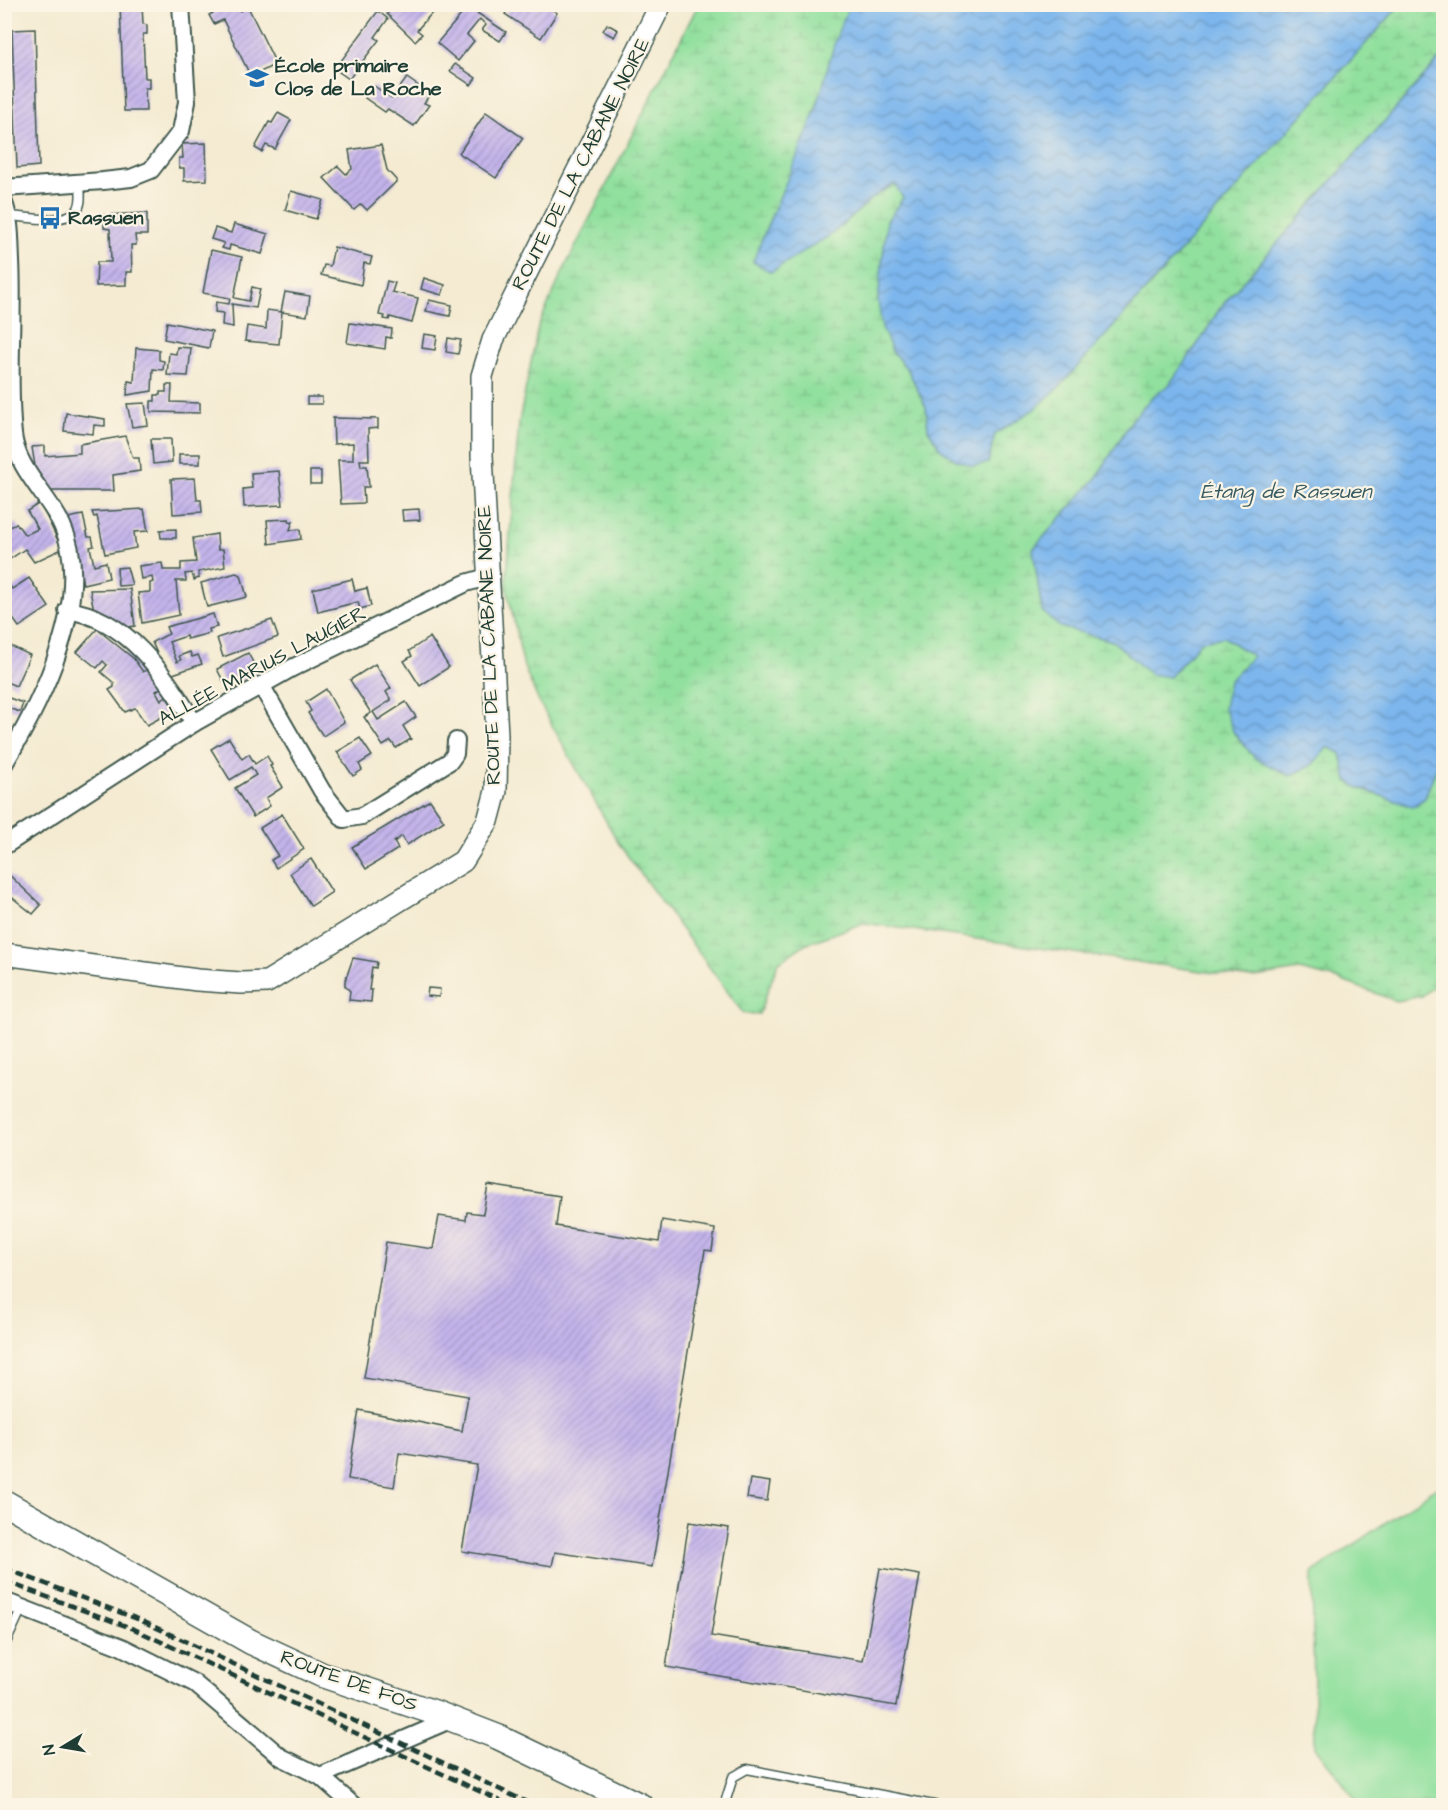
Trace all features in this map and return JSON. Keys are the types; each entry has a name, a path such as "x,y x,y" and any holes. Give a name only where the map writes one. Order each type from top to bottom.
{"main road":[{"name":"ROUTE DE FOS","path":"4,1502 250,1642 322,1675 498,1737 641,1806"}],"street":[{"path":"4,188 131,178 151,170 181,131 187,102 181,4"},
{"name":"ROUTE DE LA CABANE NOIRE","path":"4,954 197,980 267,982 463,861 488,821 496,791 496,735 487,577 482,376 493,340 661,4"},
{"path":"4,764 29,723 44,688 62,637 72,582 72,556 62,526 22,463 13,437 7,209"},
{"name":"ALLÉE MARIUS LAUGIER","path":"4,846 194,723 261,685 466,583 487,577"},
{"path":"67,610 93,616 137,644 180,700 194,723"},
{"path":"261,685 322,790 344,819 362,816 450,761 455,754 456,741"},
{"path":"4,1601 122,1647 194,1683 281,1757 320,1776 354,1806"},
{"path":"320,1776 452,1719"}],"lane":[{"path":"7,209 50,218 70,214 76,211 80,203 80,183"},
{"path":"4,1647 22,1608"},
{"path":"724,1806 733,1777 747,1769 939,1806"}],"green space":[{"path":"698,5 851,5 835,45 804,140 766,228 832,234 875,196 895,184 903,198 887,221 878,301 892,351 908,370 926,407 928,429 940,448 956,460 988,463 995,434 1036,408 1063,383 1400,5 1443,5 1443,55 1220,308 1169,385 1152,397 1132,420 1097,477 1033,549 1042,611 1088,634 1113,641 1131,655 1170,677 1201,641 1224,637 1253,656 1229,681 1234,733 1255,758 1290,776 1312,765 1327,747 1341,753 1347,781 1357,787 1412,807 1425,798 1436,768 1443,768 1443,979 1422,996 1396,1001 1337,979 1299,970 1250,978 864,923 805,944 778,963 759,1014 743,1013 619,844 539,702 524,667 506,585 519,422 538,327 564,269"},
{"path":"1443,1483 1443,1805 1360,1805 1315,1747 1312,1573"}],"water":[{"path":"851,4 1400,5 1063,383 1036,408 995,434 988,463 973,466 956,460 940,448 928,429 926,407 908,370 892,351 882,327 878,301 887,221 903,198 895,184 875,196 832,234 771,272 753,262 816,109 835,42"},
{"name":"Étang de Rassuen","path":"1443,55 1444,768 1436,768 1425,798 1413,807 1357,787 1347,780 1341,753 1328,747 1312,765 1290,776 1255,758 1234,733 1224,708 1229,681 1253,656 1224,637 1201,641 1170,677 1150,674 1113,641 1060,627 1042,611 1033,549 1097,477 1132,420 1152,397 1169,385 1220,308"}],"building":[{"path":"120,4 142,4 143,24 147,25 147,34 143,34 145,78 149,78 149,88 145,88 146,111 124,111"},
{"path":"230,4 238,4 241,11 248,7 276,64 251,77 223,20 214,24 209,15"},
{"path":"396,4 403,8 407,4 440,4 417,30 422,34 415,41 387,14"},
{"path":"512,4 555,4 552,9 557,13 541,38 505,14"},
{"path":"468,7 506,32 500,41 482,30 486,25 480,19 467,35 474,41 458,61 437,43"},
{"path":"378,11 388,19 375,37 379,40 349,79 335,69"},
{"path":"607,24 618,30 614,37 603,31"},
{"path":"35,29 39,166 17,168 12,30"},
{"path":"455,64 476,78 471,85 450,71"},
{"path":"407,78 430,94 424,103 429,105 414,126 388,109 385,112 365,98 374,86 392,98"},
{"path":"486,112 523,138 496,178 459,153"},
{"path":"278,113 291,120 275,149 266,145 262,152 255,148 269,122 272,123"},
{"path":"206,143 207,180 184,181 184,168 179,168 179,158 183,158 182,144"},
{"path":"381,145 387,170 397,181 367,210 361,204 354,210 324,178 338,166 346,174 352,169 349,150"},
{"path":"291,191 323,200 316,219 285,210"},
{"path":"147,213 147,235 135,235 136,245 131,245 132,272 126,272 126,285 96,286 97,262 111,262 110,229 104,228 104,215"},
{"path":"234,224 268,234 262,254 230,245 229,250 222,248 224,243 211,239 215,228 231,233"},
{"path":"334,247 372,257 370,264 364,263 361,285 321,275 324,265 330,266"},
{"path":"211,250 242,257 234,298 249,301 252,287 260,289 256,308 232,304 233,327 222,325 223,313 215,312 216,302 229,304 230,298 203,293"},
{"path":"424,278 445,285 442,295 421,289"},
{"path":"387,281 395,283 392,292 418,298 412,323 390,317 389,320 384,319 385,316 379,315"},
{"path":"285,292 310,296 307,316 282,312 279,344 245,341 247,326 266,329 267,310 281,312"},
{"path":"429,300 452,305 450,316 426,311"},
{"path":"167,322 212,331 209,348 164,339"},
{"path":"350,323 392,329 391,338 386,337 385,349 347,343"},
{"path":"424,334 437,336 435,350 422,348"},
{"path":"448,338 461,340 458,354 446,352"},
{"path":"177,347 191,348 188,376 167,375 169,353 176,354"},
{"path":"136,348 159,350 159,360 164,361 163,370 153,369 152,391 127,395 128,381 134,382"},
{"path":"166,385 172,385 171,402 200,403 200,413 151,412 151,401 155,401 155,395 160,395 160,392 166,392"},
{"path":"307,397 322,397 322,404 307,404"},
{"path":"145,403 148,425 132,427 127,404"},
{"path":"66,413 105,419 105,426 94,425 93,434 64,431"},
{"path":"333,418 378,419 378,428 368,429 369,460 360,460 361,466 367,466 369,487 363,487 364,503 341,504 338,460 353,460 353,443 334,444"},
{"path":"125,436 133,458 139,458 140,471 113,475 114,491 45,491 36,472 32,447 45,446 45,456 80,453 80,444"},
{"path":"151,439 171,439 172,462 153,464"},
{"path":"179,454 200,454 200,464 179,464"},
{"path":"279,471 283,505 244,507 243,489 252,488 251,473"},
{"path":"310,471 321,471 321,484 310,484"},
{"path":"195,478 197,500 201,500 202,512 173,514 171,479"},
{"path":"40,503 62,549 34,562 25,549 4,563 4,524 6,522 10,527 16,523 25,535 38,529 27,511"},
{"path":"144,509 148,531 134,532 136,548 105,554 97,516 94,517 92,512"},
{"path":"419,509 420,520 403,521 402,510"},
{"path":"83,515 88,537 92,537 94,546 90,547 94,565 106,562 109,578 83,584 68,518"},
{"path":"289,519 290,522 293,521 290,530 300,529 301,539 269,544 267,520"},
{"path":"176,529 176,538 161,538 160,530"},
{"path":"217,534 218,550 223,549 225,567 198,572 199,578 194,580 192,573 185,574 186,581 176,581 179,615 142,623 138,593 150,592 150,583 153,582 152,577 141,579 139,566 162,563 163,570 181,570 181,563 196,562 193,538"},
{"path":"127,567 132,585 118,586 117,568"},
{"path":"236,573 241,575 247,597 207,607 201,583"},
{"path":"29,578 49,607 19,627 4,606 4,588 9,585 12,589"},
{"path":"352,579 355,591 367,588 371,606 360,609 358,602 318,612 313,589"},
{"path":"130,589 135,626 121,628 94,611 90,590"},
{"path":"213,614 217,627 209,629 210,633 187,639 186,636 169,642 177,662 181,660 179,656 190,652 192,657 198,655 202,664 167,676 152,642 169,634 166,627"},
{"path":"272,620 278,637 223,657 217,638"},
{"path":"97,629 134,659 143,672 148,668 161,688 156,691 161,700 166,696 175,710 147,725 135,708 125,712 109,690 114,687 114,683 101,672 107,665 103,661 97,668 77,652"},
{"path":"430,637 449,667 420,686 404,661 412,656 409,651"},
{"path":"4,643 30,655 16,686 4,681"},
{"path":"248,653 258,672 227,688 217,669"},
{"path":"375,664 391,688 386,692 391,700 373,712 378,720 406,702 416,717 403,726 411,739 396,748 391,741 383,746 364,717 371,713 350,680"},
{"path":"326,689 344,722 323,736 308,713 311,711 306,702"},
{"path":"9,698 23,703 20,712 5,707"},
{"path":"229,738 242,759 249,754 255,764 267,756 272,765 270,766 283,787 266,798 270,806 253,817 235,788 256,775 251,767 230,780 211,749"},
{"path":"360,738 372,756 359,764 362,770 353,776 337,752"},
{"path":"430,800 444,821 407,845 402,836 394,842 398,849 366,869 352,847"},
{"path":"282,814 304,849 276,868 271,860 278,856 260,828"},
{"path":"311,859 332,892 311,906 290,873"},
{"path":"4,870 41,905 33,914 4,891"},
{"path":"353,958 377,962 376,968 372,967 369,990 372,990 371,1002 349,1000 350,991 345,986 345,981"},
{"path":"428,988 440,989 439,997 427,996"},
{"path":"488,1185 560,1196 556,1226 659,1242 662,1220 715,1229 712,1251 705,1250 652,1567 555,1552 552,1566 462,1551 477,1465 399,1453 394,1487 348,1479 359,1410 462,1431 468,1396 364,1378 386,1242 433,1249 439,1216 466,1220 467,1212 483,1214"},
{"path":"750,1479 770,1482 767,1501 747,1498"},
{"path":"689,1522 729,1528 711,1636 863,1661 880,1568 920,1575 896,1706 666,1667"}],"railway":[{"path":"4,1568 140,1620 535,1806"},
{"path":"4,1581 134,1629 511,1806"}],"place":[{"name":"École primaire Clos de La Roche","path":"257,78"},
{"name":"Rassuen","path":"50,218"}]}
